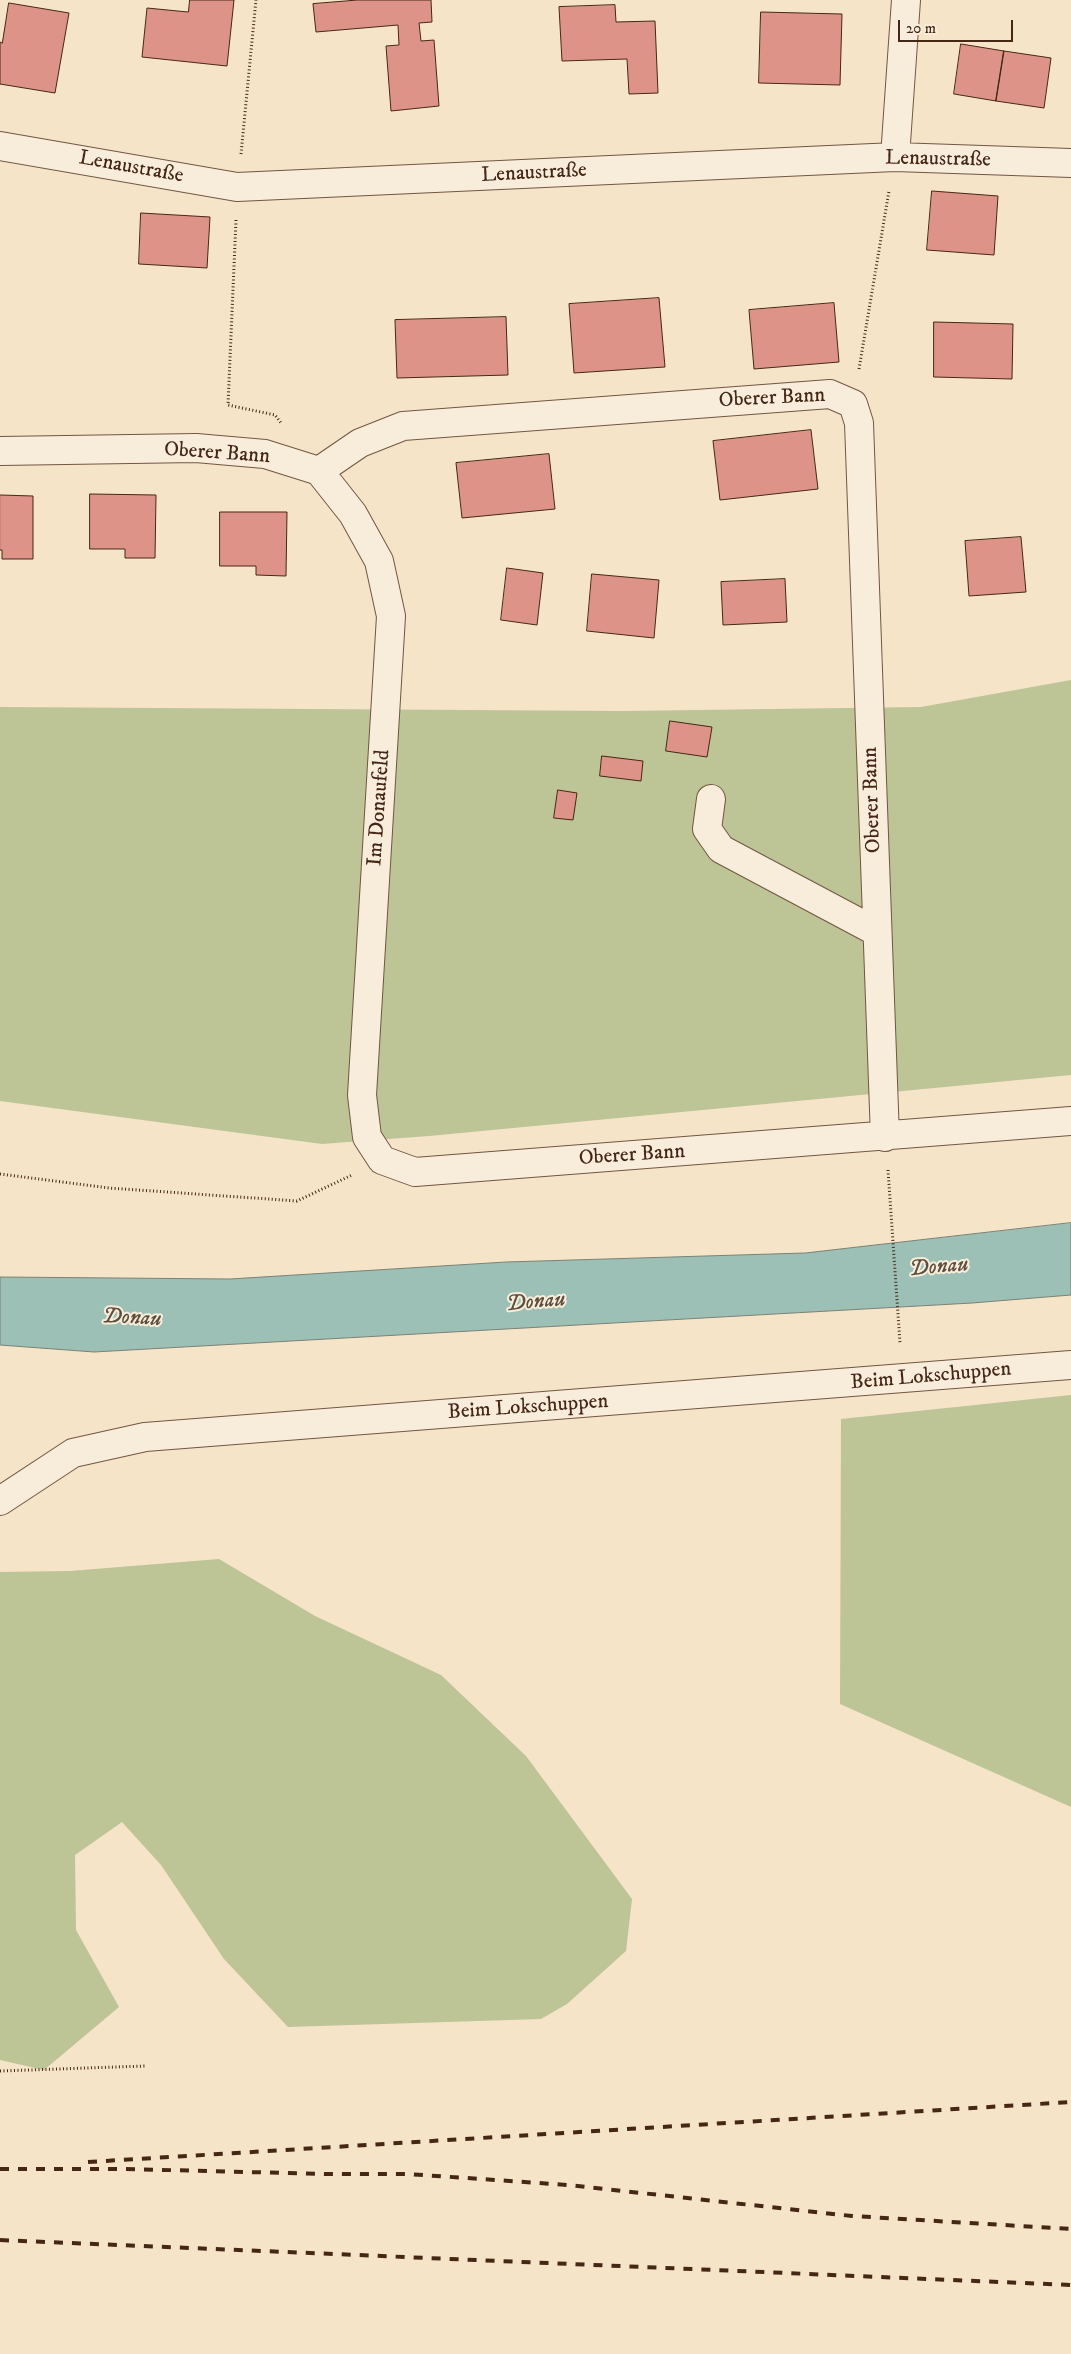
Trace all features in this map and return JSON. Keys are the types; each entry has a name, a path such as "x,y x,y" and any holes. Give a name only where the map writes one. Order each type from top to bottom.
{"street":[{"path":"895,157 906,0"},
{"name":"Lenaustraße","path":"0,146 237,187 895,157 1071,164"},
{"name":"Oberer Bann","path":"0,452 196,448 265,454 319,471 360,443 403,426 830,394 853,404 859,424 885,1137"},
{"name":"Im Donaufeld","path":"319,471 353,514 379,561 391,616 362,1095 367,1137 382,1160"},
{"path":"710,799 707,829 721,849 878,932"},
{"name":"Oberer Bann","path":"382,1160 415,1172 885,1137 1071,1121"},
{"name":"Beim Lokschuppen","path":"0,1501 73,1453 144,1437 1071,1365"}],"path":[{"path":"256,0 237,187 228,405 275,415 286,429"},
{"path":"853,404 895,157"},
{"path":"0,1174 109,1188 297,1201 382,1160"},
{"path":"890,1193 900,1347"},
{"path":"0,2071 145,2066"}],"green space":[{"path":"1071,680 1071,1075 429,1136 322,1144 0,1101 0,707 622,711 921,707"},
{"path":"1071,1395 1071,1807 840,1704 841,1419"},
{"path":"219,1559 315,1616 441,1675 526,1756 632,1899 626,1951 567,2004 541,2019 288,2027 224,1959 161,1865 122,1822 75,1855 76,1930 119,2007 44,2070 0,2060 0,1572 70,1571"}],"water":[{"name":"Donau","path":"1071,1223 1071,1295 972,1303 94,1352 0,1345 0,1277 230,1279 506,1262 805,1253"}],"building":[{"path":"190,0 234,0 227,66 142,57 147,8 188,12"},
{"path":"358,0 431,0 432,22 419,23 421,41 434,40 439,106 391,111 386,46 399,45 398,25 316,32 313,4"},
{"path":"9,3 69,13 55,93 0,84 0,42 2,43"},
{"path":"615,5 616,22 655,21 658,93 629,94 627,59 562,61 559,7"},
{"path":"761,12 842,14 840,85 759,83"},
{"path":"961,44 1004,51 996,101 954,94"},
{"path":"1004,51 1051,58 1044,108 996,101"},
{"path":"932,191 998,196 994,255 927,250"},
{"path":"141,213 210,217 207,268 139,264"},
{"path":"659,298 665,367 574,373 569,304"},
{"path":"834,303 839,362 754,369 749,310"},
{"path":"506,317 508,375 397,378 395,320"},
{"path":"934,322 1013,324 1012,379 934,377"},
{"path":"811,430 818,489 720,500 713,441"},
{"path":"549,454 555,509 462,518 456,463"},
{"path":"90,494 156,495 155,558 125,558 125,549 90,549"},
{"path":"0,495 33,496 33,559 2,559 2,550 0,550"},
{"path":"220,512 287,512 286,576 256,575 256,566 220,566"},
{"path":"1021,537 1026,592 969,596 965,541"},
{"path":"507,568 543,573 537,625 501,620"},
{"path":"592,574 659,580 654,638 587,631"},
{"path":"785,579 787,622 723,625 721,582"},
{"path":"670,721 712,727 707,757 666,751"},
{"path":"602,756 643,761 641,781 600,776"},
{"path":"558,790 577,793 573,820 554,818"}],"railway":[{"path":"88,2162 1071,2102"},
{"path":"0,2169 126,2169 408,2174 568,2185 852,2216 1071,2229"},
{"path":"0,2240 1071,2285"}]}
